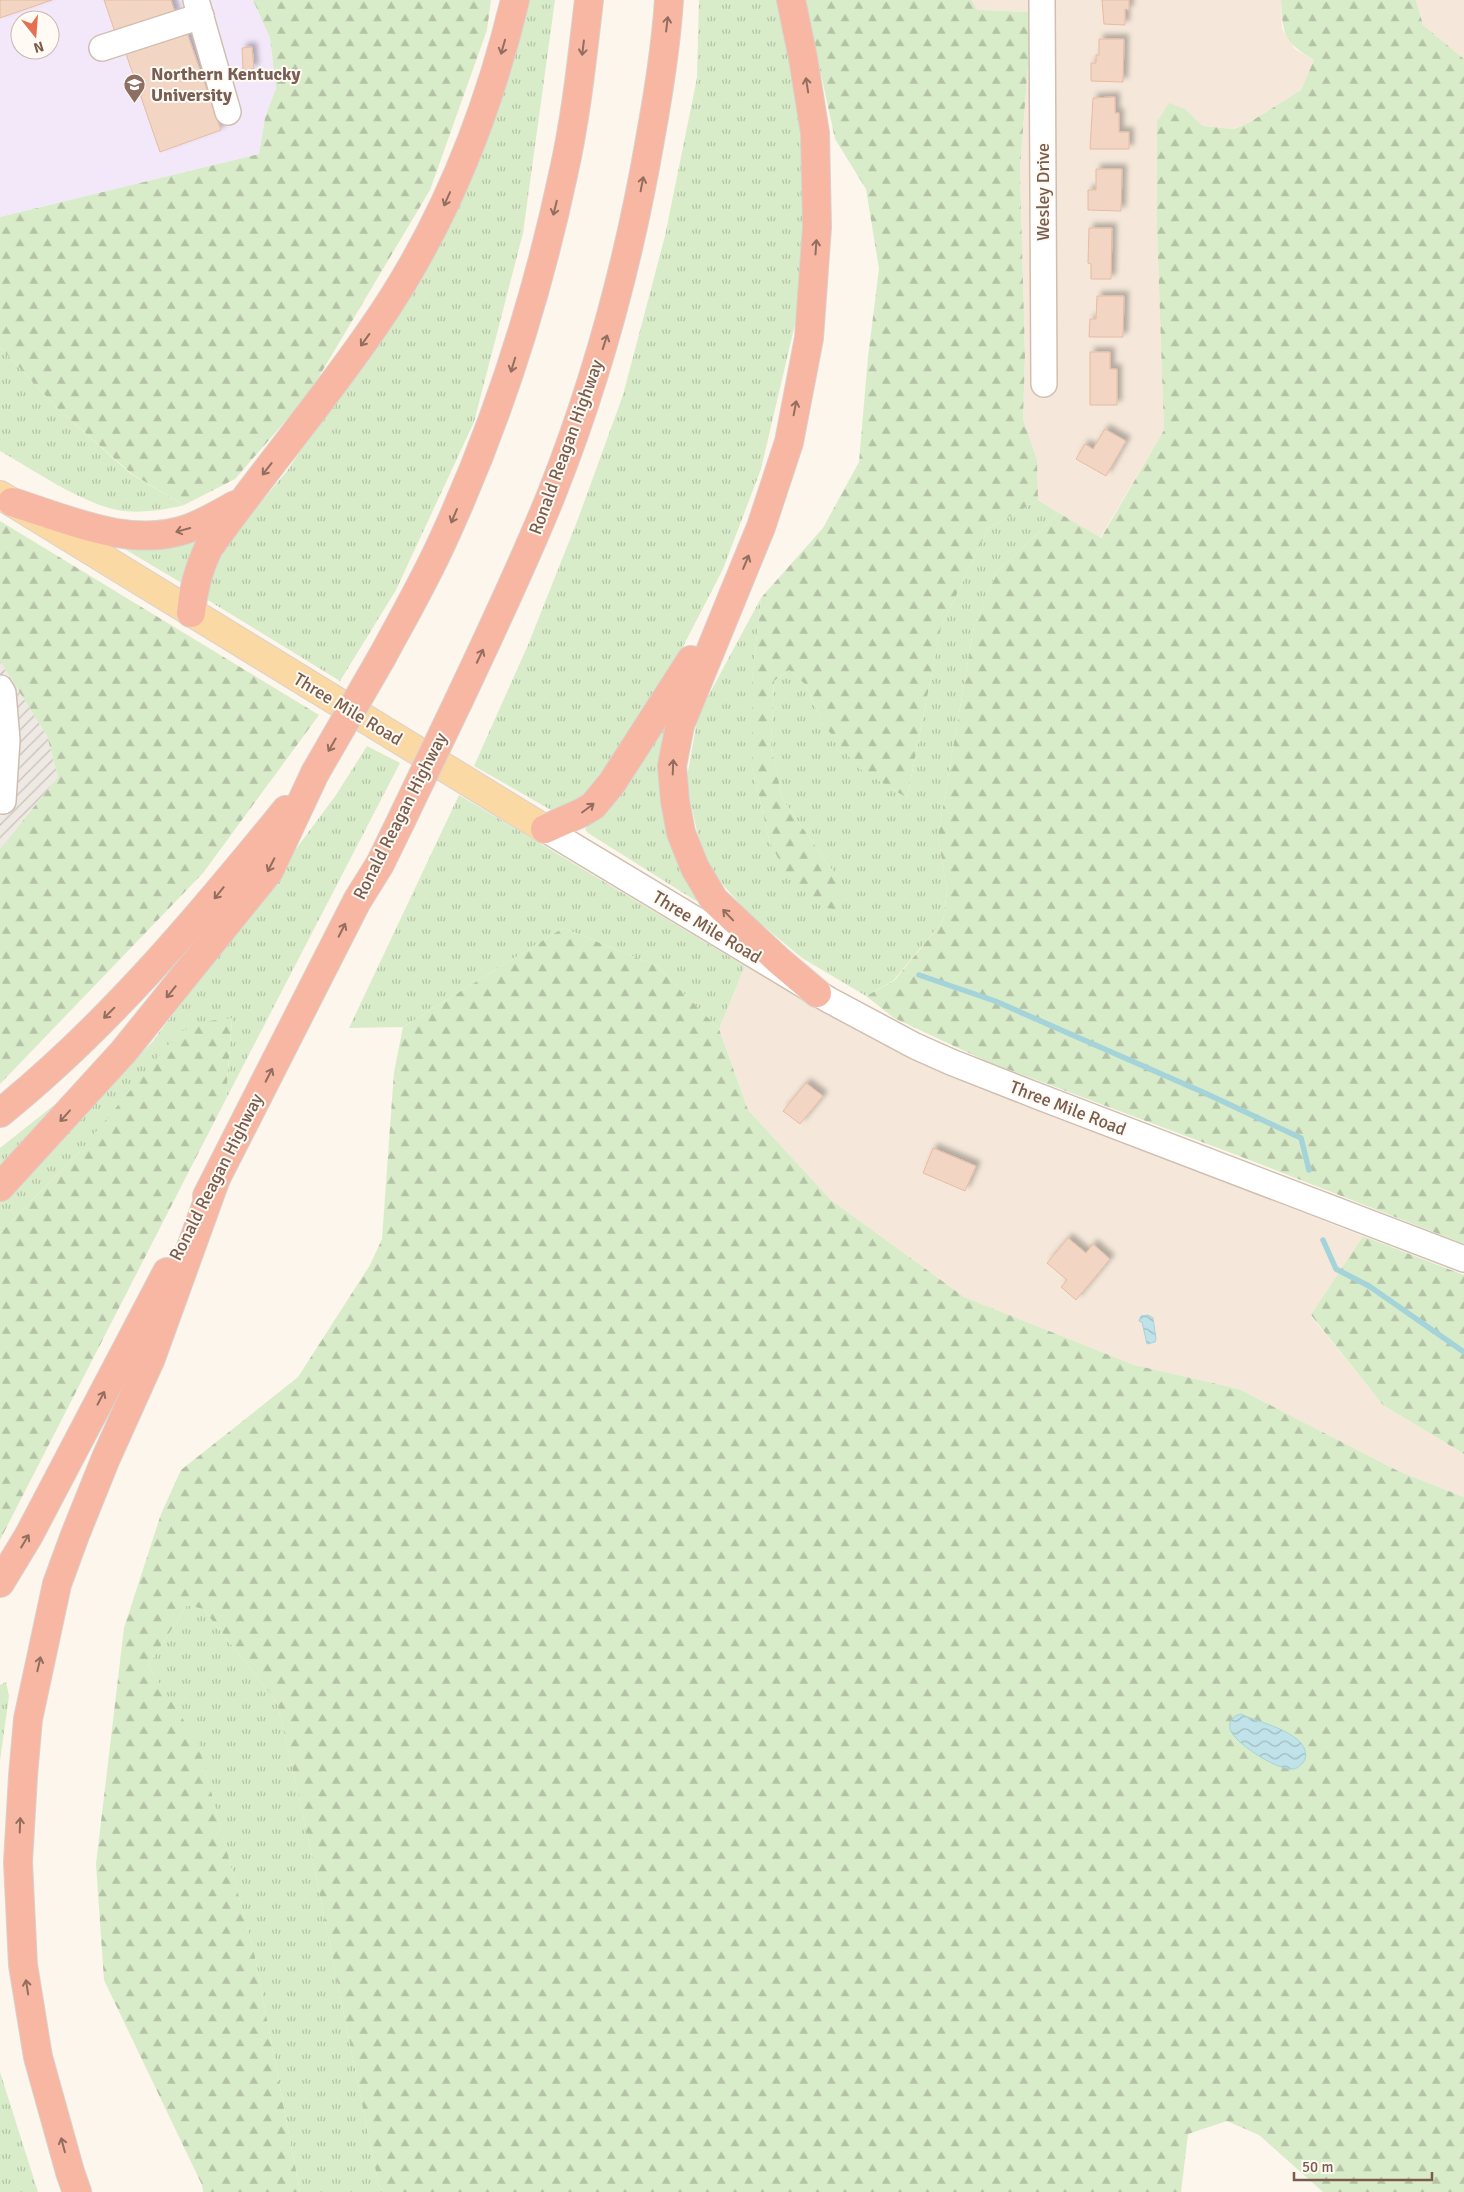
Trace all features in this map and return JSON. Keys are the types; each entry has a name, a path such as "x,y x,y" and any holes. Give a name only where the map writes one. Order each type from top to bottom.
{"highway":[{"path":"191,613 192,592 197,573 208,549 374,327 405,279 437,220 478,127 504,44 515,0"},
{"path":"0,1187 124,1051 269,871 315,774 382,657 443,541 474,468 510,374 535,293 563,175 577,97 589,0"},
{"name":"Ronald Reagan Highway","path":"0,1583 29,1535 215,1180 349,917 380,864 459,700 552,493 607,336 633,233 659,89 669,0"},
{"path":"791,0 803,58 815,133 817,227 809,338 789,442 761,527 680,725 672,766 674,800 681,833 695,868 714,900 778,960 817,993"},
{"path":"6,498 105,530 132,535 160,535 185,530 203,523 243,500"},
{"path":"545,829 593,806 612,783 668,698 701,643 727,607"},
{"path":"0,1113 67,1054 113,1008 208,906 315,774"},
{"path":"77,2192 38,2057 23,1965 18,1862 28,1719 57,1584 74,1535 106,1458 151,1358 215,1180"}],"main road":[{"name":"Three Mile Road","path":"6,498 545,829"}],"street":[{"name":"Wesley Drive","path":"1042,0 1044,384"},
{"path":"102,48 199,8 228,112"},
{"path":"0,688 3,693 7,740 1,804"},
{"name":"Three Mile Road","path":"545,829 874,1026 950,1062 1464,1259"}],"shaded area":[{"name":"Northern Kentucky University","path":"0,0 253,0 270,38 276,88 265,118 259,154 0,217"},
{"path":"972,0 1281,0 1282,29 1295,49 1314,60 1301,90 1250,122 1233,129 1203,126 1185,109 1157,229 1164,430 1100,538 1038,500 1037,460 1023,419 1025,356 1020,169 1032,12 977,10"},
{"path":"1416,0 1464,0 1464,59 1423,25"},
{"path":"0,661 47,736 58,777 0,849"},
{"path":"745,966 886,1040 1036,1109 1363,1236 1311,1316 1383,1405 1464,1454 1464,1497 1398,1471 1239,1389 1134,1365 964,1297 831,1200 748,1110 719,1029"}],"green space":[{"path":"253,0 491,0 487,30 430,190 308,395 235,479 184,505 132,474 59,410 0,347 0,217 259,154 265,118 276,88 270,38"},
{"path":"522,0 555,0 523,233 474,422 396,590 340,681 206,599 220,551 287,471 429,256"},
{"path":"699,0 779,0 793,62 801,138 805,224 795,324 761,469 723,569 673,666 599,785 572,806 559,811 551,810 474,766 528,645 578,519 623,395 665,236 697,78"},
{"path":"805,0 972,0 977,10 1032,12 1020,169 1025,356 1023,419 1037,460 1038,500 988,529 941,627 907,798 858,768 823,724 806,685 789,670 774,681 771,748 783,800 837,877 838,910 822,907 788,876 770,843 752,767 752,680 761,598 823,528 859,462 868,357 879,269 866,189 835,139"},
{"path":"1281,0 1416,0 1423,25 1464,59 1464,1244 1234,1154 986,1061 894,1018 866,996 894,981 943,921 947,891 938,836 974,626 996,573 1059,513 1101,538 1164,430 1157,229 1157,122 1169,103 1185,109 1203,126 1234,129 1250,122 1301,90 1314,60 1290,42 1284,30"},
{"path":"0,347 59,410 131,474 184,505 162,510 138,512 108,508 76,495 0,451"},
{"path":"1038,500 1059,513 996,573 974,626 938,836 947,891 943,921 893,981 866,996 802,958 748,913 709,869 698,835 686,783 698,715 761,598 752,680 752,767 770,843 837,877 783,800 771,748 774,681 789,670 806,685 823,724 891,788 907,798 941,627 988,529"},
{"path":"0,521 319,715 203,873 0,1084 0,849 58,777 47,736 0,661"},
{"path":"206,532 185,585 116,544"},
{"path":"675,708 702,901 696,901 588,833 585,829"},
{"path":"367,746 400,763 226,1099 232,1019 79,1152 0,1233 0,1199 153,1041 336,795"},
{"path":"459,795 745,966 719,1029 657,966 563,928 403,1027 349,1028"},
{"path":"563,928 657,966 719,1029 748,1110 831,1200 964,1297 1134,1365 1239,1389 1398,1471 1464,1497 1464,2192 1323,2192 1259,2135 1227,2121 1188,2134 1181,2192 382,2192 378,2182 307,1832 277,1702 203,1609 187,1605 148,1666 198,1742 255,1957 300,2192 203,2192 202,2185 104,1980 96,1864 124,1628 161,1514 181,1470 298,1377 370,1265 382,1239 394,1072 403,1027"},
{"path":"232,1018 226,1099 0,1540 0,1233 79,1152 179,1032 209,1021"},
{"path":"68,1094 0,1167 0,1148"},
{"path":"1363,1236 1464,1275 1464,1454 1383,1405 1311,1315"},
{"path":"187,1605 203,1609 277,1702 307,1832 378,2182 382,2192 300,2192 255,1957 198,1743 148,1666"},
{"path":"6,1682 9,1696 0,1761 0,1685"},
{"path":"0,2072 38,2192 0,2192"}],"water":[{"path":"1148,1315 1153,1318 1156,1339 1155,1342 1147,1344 1142,1322 1139,1321 1141,1316"},
{"path":"1241,1714 1290,1734 1297,1739 1305,1752 1305,1759 1301,1765 1294,1769 1287,1769 1269,1762 1251,1751 1231,1732 1230,1722 1235,1716"}],"building":[{"path":"0,0 52,0 23,10 10,10 10,15 0,18"},
{"path":"104,0 171,0 176,15 116,35"},
{"path":"1102,0 1129,0 1129,10 1125,9 1125,25 1104,24"},
{"path":"186,30 221,130 160,152 125,51"},
{"path":"1099,39 1124,39 1123,82 1091,81 1091,63 1096,63 1096,55 1099,55"},
{"path":"252,47 254,69 243,70 242,48"},
{"path":"1115,97 1115,113 1119,113 1119,132 1129,132 1129,149 1090,149 1093,98"},
{"path":"1096,169 1122,169 1121,211 1088,210 1088,190 1096,190"},
{"path":"1089,228 1112,228 1111,279 1091,279 1091,264 1088,263"},
{"path":"1097,296 1124,296 1123,337 1089,337 1090,319 1096,319"},
{"path":"1090,352 1110,352 1110,369 1117,369 1117,405 1090,405"},
{"path":"1105,429 1126,441 1106,476 1076,459 1085,444 1093,449"},
{"path":"806,1083 823,1096 800,1124 783,1111"},
{"path":"933,1148 976,1166 965,1191 923,1173"},
{"path":"1068,1238 1086,1253 1093,1244 1110,1259 1076,1300 1061,1287 1067,1280 1047,1263"}],"waterway":[{"path":"919,975 995,1001 1207,1094 1301,1138 1309,1170"},
{"path":"1323,1240 1336,1269 1369,1286 1464,1352"}],"place":[{"name":"Northern Kentucky University","path":"135,103"}]}
